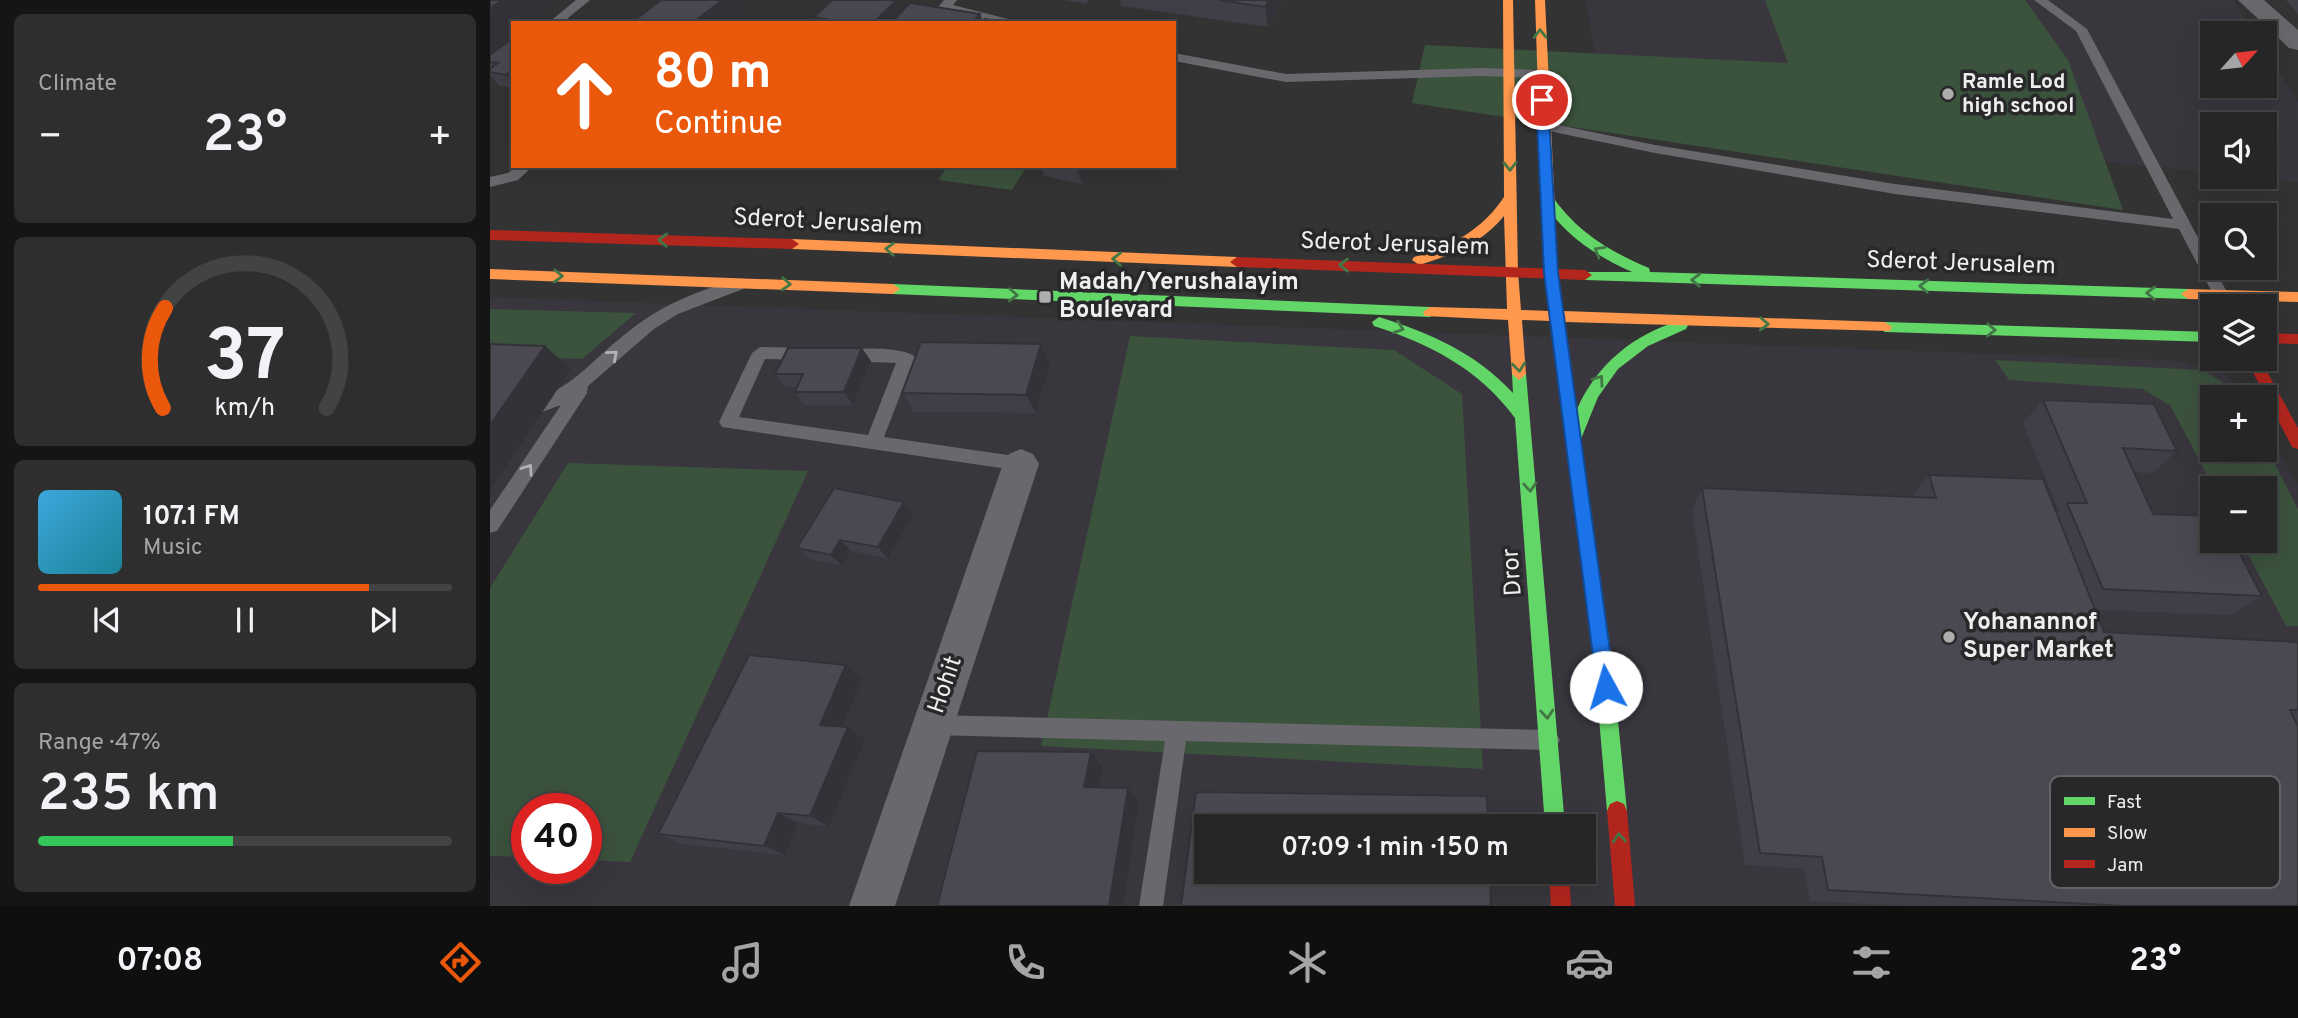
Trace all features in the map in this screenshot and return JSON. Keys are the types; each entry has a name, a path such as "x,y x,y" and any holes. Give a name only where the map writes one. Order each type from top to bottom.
{"main road":[{"name":"Dror","path":"1508,0 1513,314 1524,419 1554,814"},
{"path":"1540,0 1551,273 1603,660 1625,906"},
{"path":"1391,266 1432,257 1480,237 1493,227 1510,197"},
{"path":"1547,198 1562,223 1576,237 1609,256 1662,279"},
{"name":"Sderot Jerusalem","path":"490,234 770,243 1090,258 1391,266 2200,299"},
{"path":"490,274 746,282 1333,309 2200,337"},
{"name":"Sderot Jerusalem","path":"2277,298 2298,297"},
{"path":"1333,309 1400,328 1464,356 1498,382 1524,419"},
{"path":"1575,443 1589,395 1600,377 1619,357 1650,337 1696,322"},
{"path":"2277,338 2298,339"},
{"path":"2259,371 2298,443"},
{"path":"1560,884 1561,906"}],"street":[{"path":"2250,0 2298,43"},
{"name":"Hohit","path":"872,906 1021,464"}],"lane":[{"path":"557,21 584,0"},
{"path":"951,0 944,7 1009,21"},
{"path":"2040,0 2081,29 2220,294"},
{"path":"1176,57 1286,78 1541,74"},
{"path":"1544,126 1655,149 1895,189 2184,225"},
{"path":"490,182 513,177 524,168"},
{"path":"490,415 506,416 536,410 571,393 644,328 673,309 746,282"},
{"path":"873,443 907,357 760,353 728,422 873,443 1021,464"},
{"path":"490,525 590,375"},
{"path":"933,725 1549,740"},
{"path":"1151,906 1177,730"}],"shaded area":[{"name":"Ramle Lod high school","path":"1585,0 2233,0 2246,21 2200,21 2200,98 2277,98 2277,68 2298,102 2298,182 2277,180 2277,112 2200,112 2200,172 1606,110"},
{"path":"490,297 2178,361 2200,366 2200,371 2220,371 2238,385 2200,385 2200,462 2277,462 2277,448 2298,486 2298,906 490,906"}],"green space":[{"path":"1765,0 2025,0 2068,60 2123,210 1412,103 1425,45 1788,63"},
{"path":"947,168 1026,168 1012,190 938,180"},
{"path":"490,309 636,313 582,359 490,356"},
{"path":"1130,336 1394,350 1462,394 1483,769 1041,746"},
{"path":"1995,360 2200,370 2227,385 2200,385 2200,462 2170,405 2142,389 2009,380"},
{"path":"2200,462 2274,462 2298,509 2298,626 2286,626 2247,553 2277,553 2277,476 2208,476"},
{"path":"568,463 808,471 630,862 602,861 602,793 511,793 511,857 490,856 490,588"}],"building":[{"path":"490,0 503,0 490,8"},
{"path":"661,0 722,0 696,21 634,21"},
{"path":"832,0 896,1 875,21 836,21 814,17"},
{"path":"1219,0 1269,0 1265,7"},
{"path":"910,3 980,14 974,21 893,21"},
{"path":"511,39 511,71 506,75 490,72 498,63 490,62 490,55"},
{"path":"921,342 1041,344 1026,395 902,393"},
{"path":"490,344 545,346 490,425"},
{"path":"788,348 862,348 844,392 795,392 803,374 775,374"},
{"path":"2043,400 2154,404 2177,451 2123,448 2153,514 2200,516 2200,553 2239,553 2262,596 2103,589 2067,503 2087,503"},
{"path":"1929,475 2043,479 2104,632 2298,642 2298,710 2290,710 2298,726 2298,906 2125,906 1828,890 1822,857 1760,853 1702,488 1936,498"},
{"path":"834,488 904,502 878,547 840,540 831,555 797,548"},
{"path":"749,655 846,665 820,725 848,727 810,816 778,813 764,846 658,834"},
{"path":"977,751 1091,752 1084,787 1128,788 1109,906 937,906"},
{"path":"1196,792 1487,796 1488,814 1194,814 1194,884 1490,884 1491,906 1181,906"}],"traffic: fast":[{"path":"1547,199 1567,225 1589,244 1644,271"},
{"path":"1585,275 2188,294"},
{"path":"893,289 1430,312"},
{"path":"1379,322 1421,337 1460,356 1494,382 1523,417"},
{"path":"1577,434 1591,395 1613,365 1643,342 1681,325"},
{"path":"1885,327 2200,337"},
{"path":"1560,337 1603,660 1617,811"},
{"path":"1519,374 1554,814"}],"traffic: slow":[{"path":"1508,0 1511,272 1519,374"},
{"path":"1540,0 1551,273 1560,337"},
{"path":"1419,260 1472,239 1492,221 1510,197"},
{"path":"792,244 1237,262"},
{"path":"490,274 893,289"},
{"path":"2188,294 2298,297"},
{"path":"1430,312 1885,327"}],"traffic: jam":[{"path":"490,235 792,244"},
{"path":"1237,262 1585,275"},
{"path":"2277,338 2298,339"},
{"path":"2259,371 2298,443"},
{"path":"1617,811 1625,906"},
{"path":"1560,884 1561,906"}],"place":[{"name":"Ramle Lod high school","path":"1948,94"},
{"name":"Madah/Yerushalayim Boulevard","path":"1045,297"},
{"name":"Yohanannof Super Market","path":"1949,637"}],"route":[{"path":"1542,100 1551,273 1606,687"}]}
